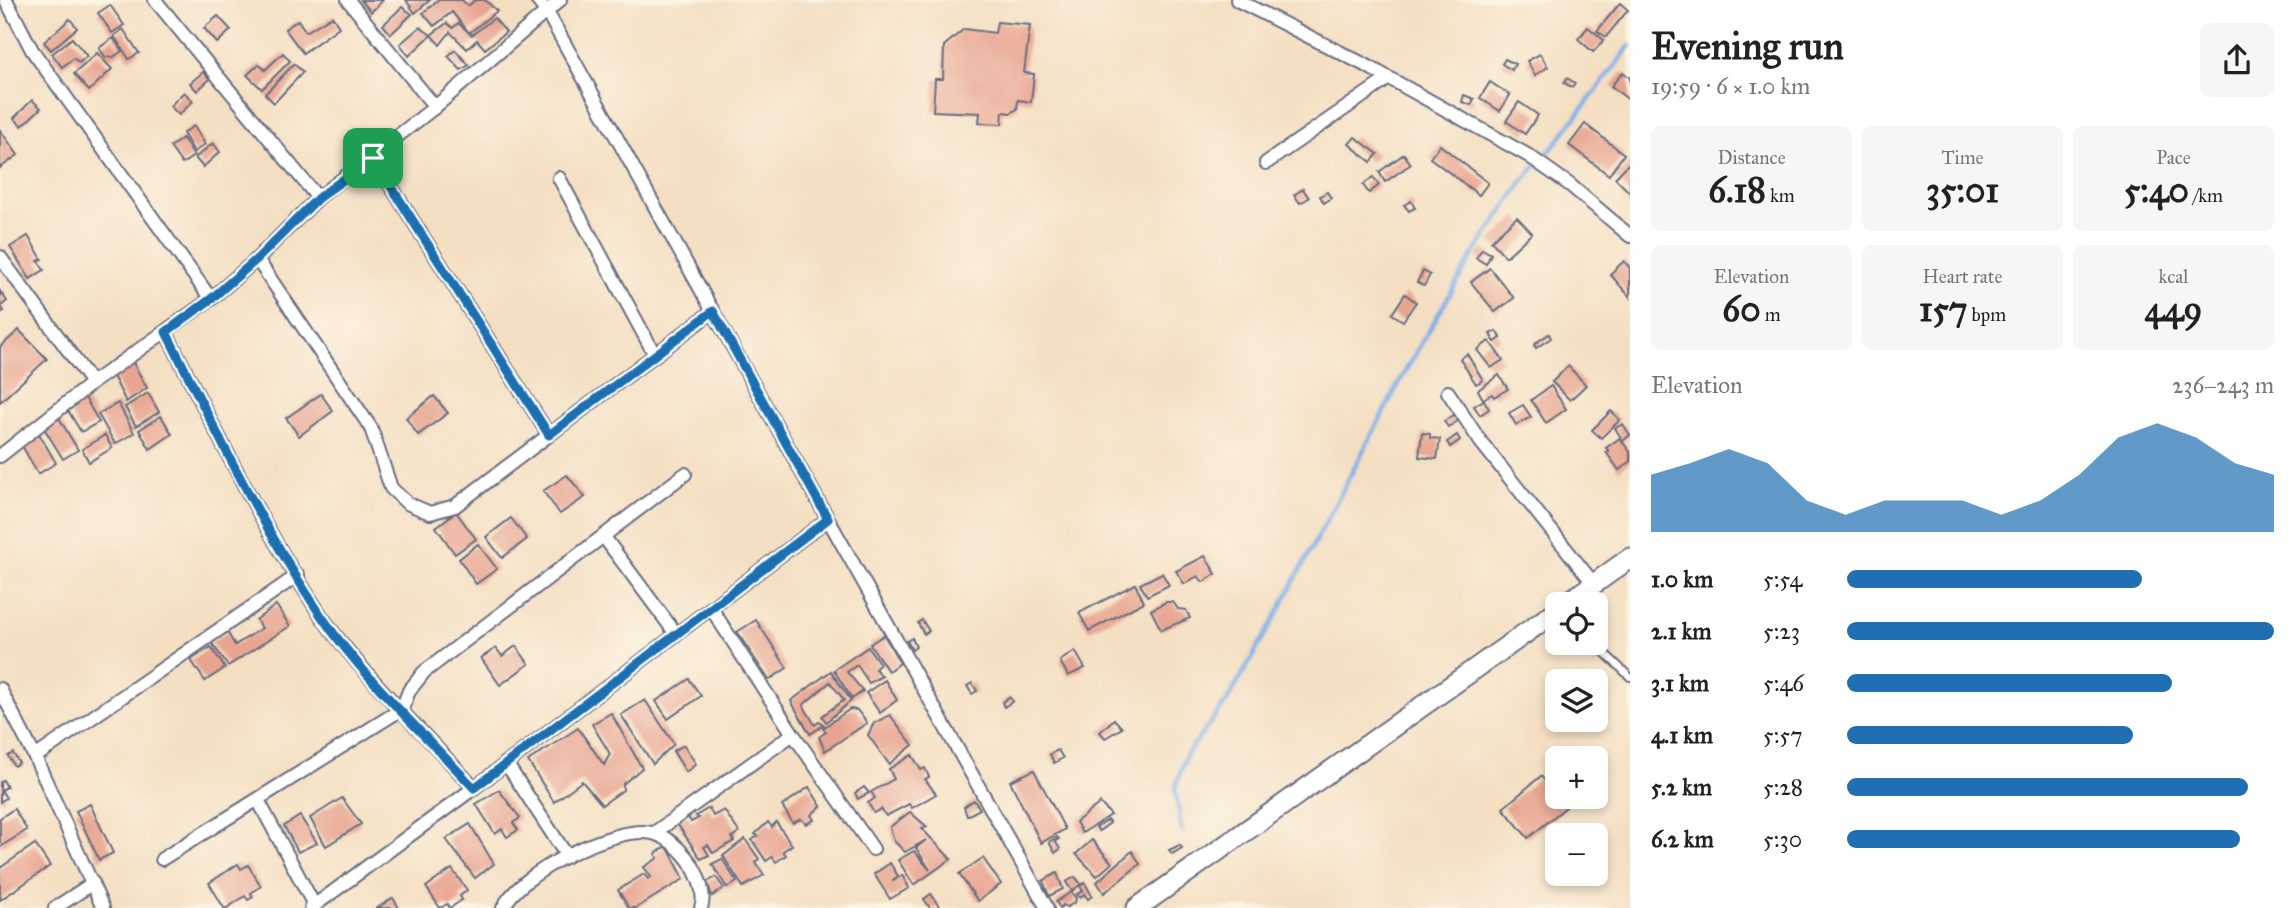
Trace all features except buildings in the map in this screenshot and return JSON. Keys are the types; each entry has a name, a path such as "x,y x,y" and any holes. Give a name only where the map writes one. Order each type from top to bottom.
{"main road":[{"path":"1583,592 1630,558"},
{"path":"1136,908 1545,619"}],"street":[{"path":"6,0 32,50 211,299"},
{"path":"155,0 318,198"},
{"path":"348,0 435,107"},
{"path":"537,0 547,12 1047,908"},
{"path":"0,456 92,383 211,299 257,259 318,198 373,158 560,0"},
{"path":"1237,0 1389,78 1530,156 1549,168 1630,236"},
{"path":"1266,163 1389,78"},
{"path":"373,158 549,435"},
{"path":"559,178 654,355"},
{"path":"0,257 92,383"},
{"path":"257,259 371,428 391,488 407,503 430,513 455,506 713,311"},
{"path":"166,332 246,491 323,617 358,662 474,788"},
{"path":"1448,392 1480,441 1594,584"},
{"path":"162,859 402,709 409,691 424,673 685,474"},
{"path":"258,800 313,907 828,519"},
{"path":"604,537 676,634"},
{"path":"35,757 298,575"},
{"path":"711,608 793,734 873,849"},
{"path":"0,689 35,757 103,908"},
{"path":"654,833 793,734"},
{"path":"506,763 567,856"},
{"path":"503,908 506,901 537,873 583,846 629,831 654,833 674,845 694,869 704,900 701,908"},
{"path":"55,908 93,883"}],"lane":[{"path":"1607,655 1630,677"}],"waterway":[{"path":"1182,831 1175,789 1186,755 1227,701 1276,616 1407,368 1471,258 1525,178 1554,146 1630,46"}],"route":[{"path":"373,158 549,435 713,311 828,519 474,788 358,662 323,617 246,491 166,332 211,299 257,259 318,198 373,158"}]}
